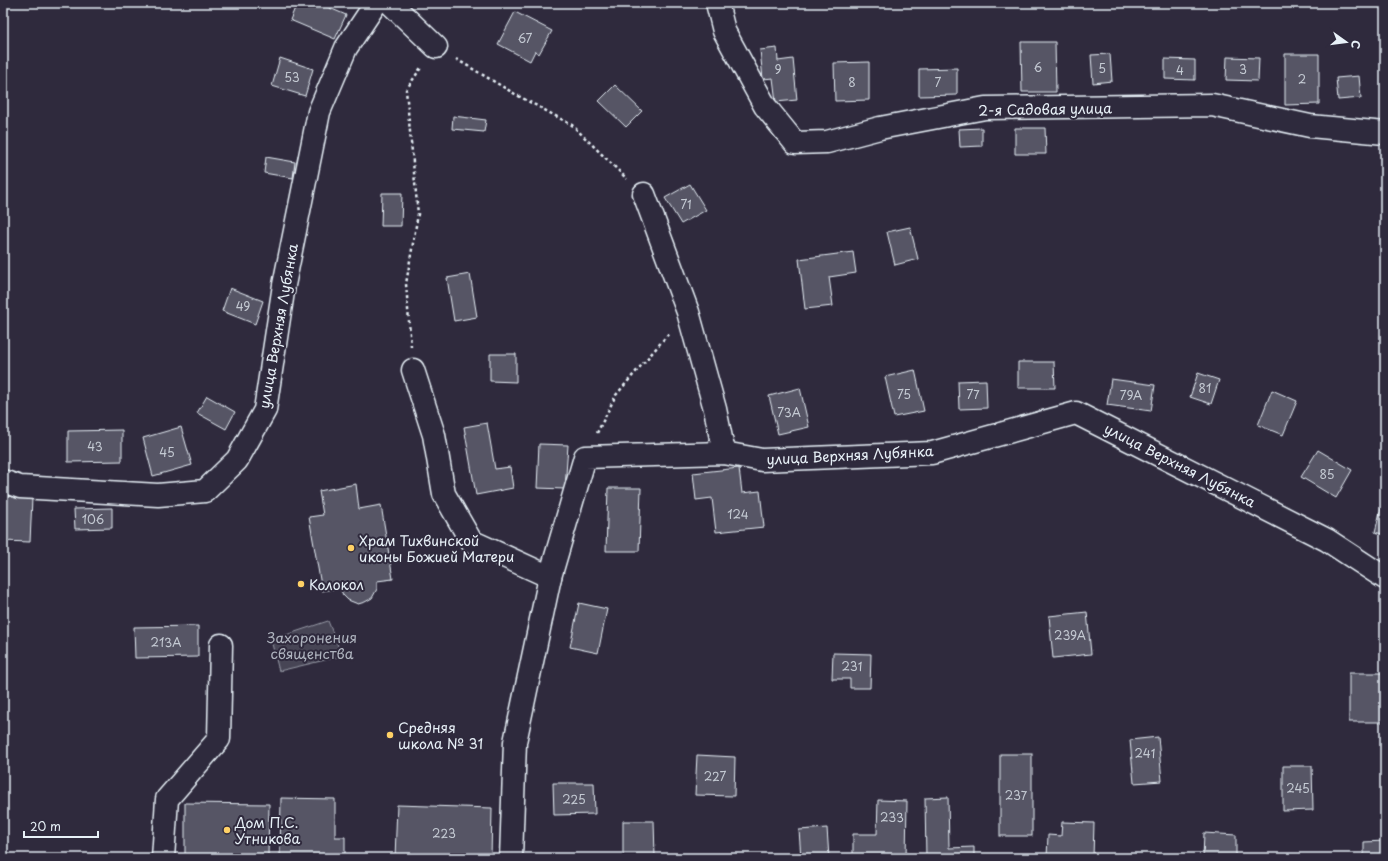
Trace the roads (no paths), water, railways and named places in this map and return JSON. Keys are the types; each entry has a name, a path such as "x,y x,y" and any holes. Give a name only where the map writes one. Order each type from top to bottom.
{"street":[{"name":"улица Верхняя Лубянка","path":"3,481 20,487 158,495 204,490 237,460 265,410 284,285 319,112 346,48 376,3"},
{"path":"390,3 436,47"},
{"name":"2-я Садовая улица","path":"717,3 724,31 765,106 795,143 827,142 880,128 984,108 1212,105 1310,126 1385,133"},
{"path":"644,194 688,312 715,408 724,453"},
{"path":"413,370 434,436 444,494 471,541 550,577 515,742 511,858"},
{"name":"улица Верхняя Лубянка","path":"550,577 585,457 724,453 762,460 932,453 1076,413 1327,540 1385,578"},
{"path":"163,858 167,798 219,739 221,645"}],"place":[{"name":"Храм Тихвинской иконы Божией Матери","path":"351,548"},
{"name":"Колокол","path":"301,584"},
{"name":"Средняя школа № 31","path":"390,735"},
{"name":"Дом П.С. Утникова","path":"227,830"}],"park label":[{"name":"Захоронения священства","path":"312,646"}]}
